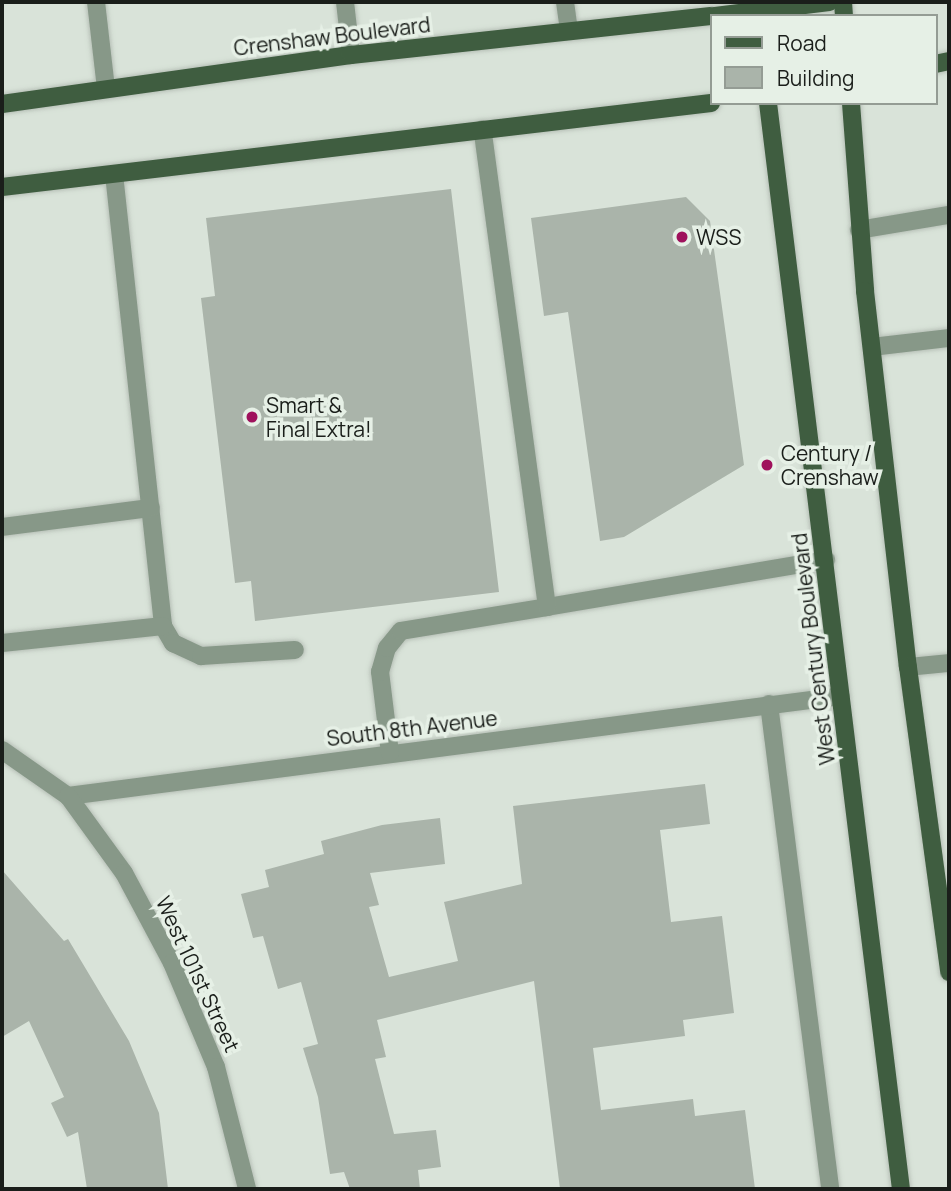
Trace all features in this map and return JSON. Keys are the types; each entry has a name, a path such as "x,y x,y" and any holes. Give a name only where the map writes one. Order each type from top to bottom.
{"main road":[{"name":"Crenshaw Boulevard","path":"726,14 829,2"},
{"name":"Crenshaw Boulevard","path":"2,104 351,55 710,16"},
{"path":"2,187 710,103"},
{"name":"West Century Boulevard","path":"768,105 901,1189"},
{"path":"851,105 859,230 908,667 949,972"}],"street":[{"path":"96,2 106,88"},
{"path":"345,2 351,55"},
{"path":"565,2 569,31"},
{"path":"482,129 547,607"},
{"path":"114,174 163,626 173,643 201,656 295,650"},
{"path":"859,230 949,215"},
{"path":"872,347 949,338"},
{"path":"2,527 151,508"},
{"path":"390,754 380,672 387,648 401,632 826,560"},
{"path":"2,643 163,626"},
{"path":"908,667 949,663"},
{"name":"South 8th Avenue","path":"68,796 841,696"},
{"path":"769,704 830,1189"},
{"path":"2,750 68,796"},
{"name":"West 101st Street","path":"68,796 124,873 172,964 216,1067 247,1189"}],"building":[{"path":"451,189 499,592 255,621 251,581 235,583 201,298 215,296 206,218"},
{"path":"686,197 710,221 744,465 624,537 600,541 568,312 544,316 531,218"},
{"path":"705,784 710,824 660,830 671,922 722,916 734,1013 683,1020 685,1036 593,1048 601,1110 693,1099 695,1116 745,1110 755,1189 560,1189 534,981 377,1020 386,1057 375,1059 394,1134 436,1130 441,1167 418,1170 420,1189 350,1189 344,1172 330,1174 318,1097 303,1048 318,1044 301,982 278,989 263,936 253,938 241,894 269,887 265,870 324,854 321,841 382,825 440,818 445,864 370,873 379,905 369,907 389,977 458,961 444,902 522,884 513,806"},
{"path":"2,870 64,941 68,939 129,1041 159,1113 168,1189 87,1189 78,1132 67,1137 51,1103 64,1097 29,1021 2,1037"}],"place":[{"name":"WSS","path":"682,237"},
{"name":"Smart & Final Extra!","path":"252,417"},
{"name":"Century / Crenshaw","path":"767,465"}]}
